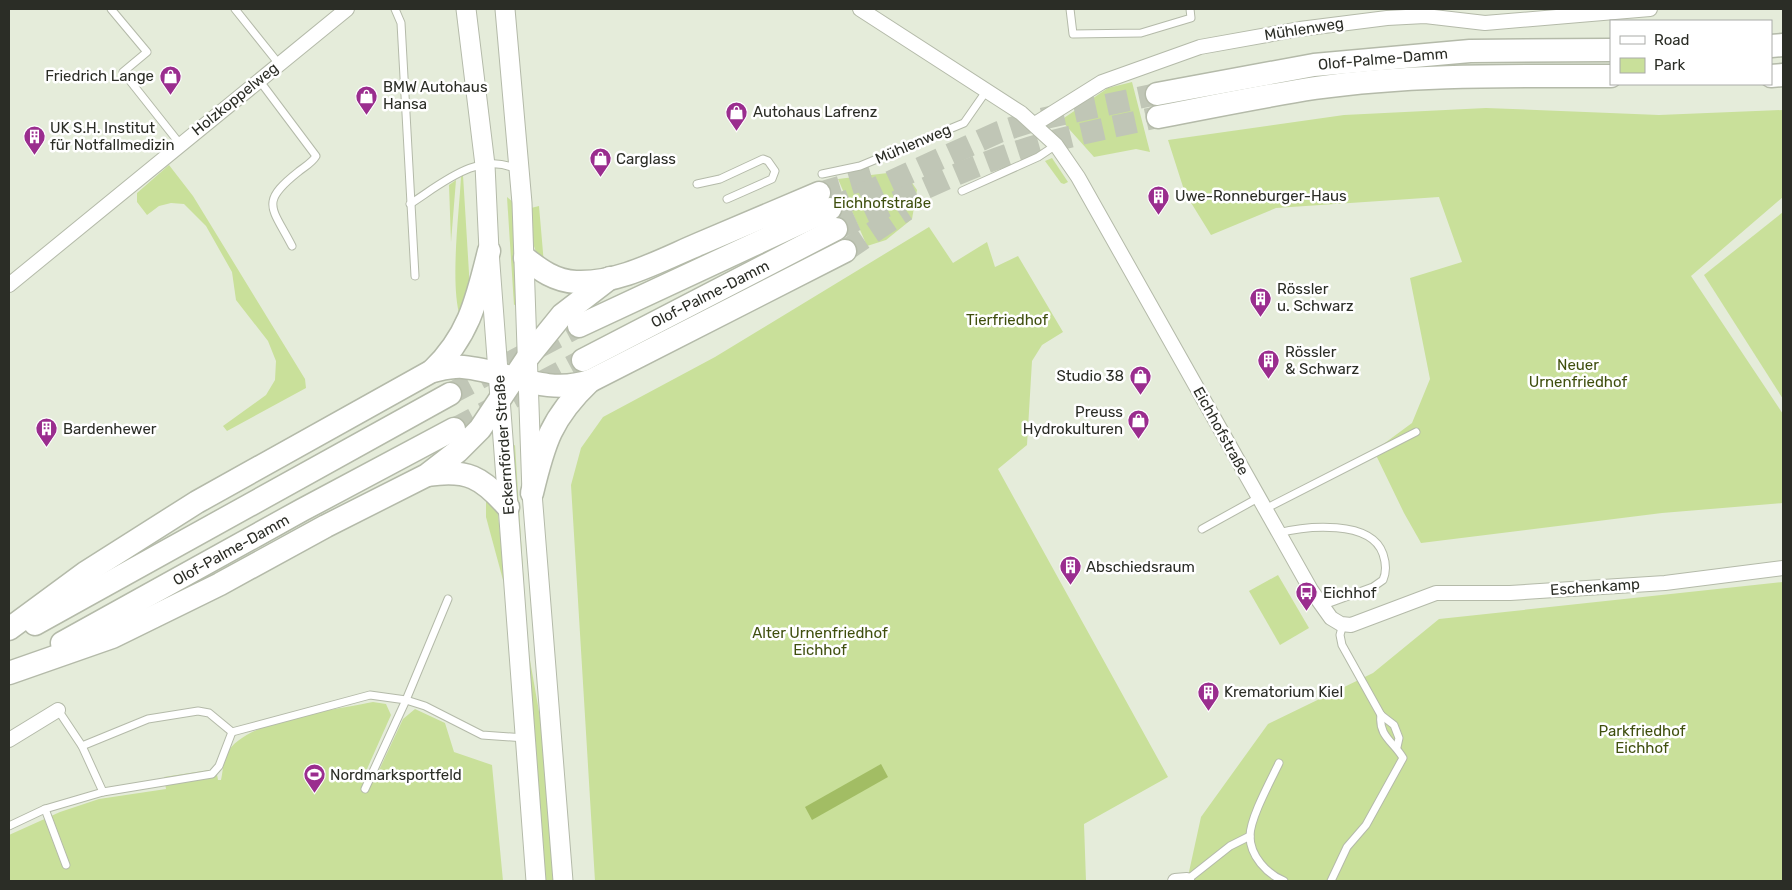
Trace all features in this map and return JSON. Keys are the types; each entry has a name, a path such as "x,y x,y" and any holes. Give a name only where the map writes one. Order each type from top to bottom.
{"highway":[{"name":"Olof-Palme-Damm","path":"1157,94 1314,65 1470,51 1610,50"},
{"name":"Olof-Palme-Damm","path":"1158,116 1316,88 1384,81 1473,76 1610,76"},
{"name":"Olof-Palme-Damm","path":"579,326 827,201"},
{"name":"Olof-Palme-Damm","path":"583,360 827,201"},
{"path":"525,258 550,276 565,281 578,282 610,278 827,201"},
{"path":"432,371 462,367 566,387 590,381 845,251"},
{"path":"9,629 85,573 197,502 432,371 455,346 468,324 489,252"},
{"path":"9,673 112,637 220,584 326,526 427,475 476,434 528,358 562,315 610,278"},
{"path":"532,493 541,456 553,425 565,406 590,381"},
{"name":"Olof-Palme-Damm","path":"9,639 450,394"},
{"name":"Olof-Palme-Damm","path":"9,673 302,510 454,429"},
{"path":"427,475 448,472 466,474 485,483 508,507"}],"main road":[{"name":"Eckernförder Straße","path":"466,9 484,166 489,252 514,378 532,493 563,881"},
{"path":"505,9 520,171 528,358"},
{"name":"Eckernförder Straße","path":"501,399 536,881"}],"street":[{"name":"Holzkoppelweg","path":"9,286 347,9"},
{"name":"Eichhofstraße","path":"860,9 987,90 1035,124 1056,145 1078,177 1261,504 1321,606 1330,618 1343,624"},
{"name":"Mühlenweg","path":"1035,124 1102,82 1200,47 1300,28 1386,13 1426,16 1461,15 1485,23 1650,9"},
{"name":"Eschenkamp","path":"1343,624 1359,624 1408,602 1436,593 1510,593 1665,583 1783,568"},
{"path":"9,740 58,710"}],"lane":[{"path":"111,9 147,52 123,72 180,144"},
{"path":"235,9 279,64"},
{"path":"395,9 401,23 415,276"},
{"path":"1070,9 1073,34 1141,33 1191,18 1190,9"},
{"path":"259,80 316,156 282,184 273,197 271,206 292,246"},
{"name":"Mühlenweg","path":"827,201 860,166 964,122 987,90"},
{"path":"962,191 1038,157 1056,145"},
{"path":"697,184 720,179 763,159 768,161 775,171 772,179 727,199"},
{"path":"410,204 458,172 499,164 520,171"},
{"path":"1202,529 1261,504 1416,432"},
{"path":"1278,533 1310,527 1342,529 1366,535 1378,543 1386,566 1383,580 1373,587 1321,606"},
{"path":"365,789 406,700 448,599"},
{"path":"1330,881 1347,847 1366,825 1404,758 1397,747 1390,743 1382,732 1381,715 1342,645 1340,635 1343,624"},
{"path":"232,732 370,695 406,700 424,706 482,735 525,738"},
{"path":"58,710 82,746 103,792"},
{"path":"82,746 148,719 198,711 209,713 232,732"},
{"path":"1381,715 1390,720 1398,731 1397,747"},
{"path":"9,826 45,809 103,792 212,774 219,766 232,732"},
{"path":"1279,763 1265,792 1250,836 1254,850 1265,868 1274,876 1284,881"},
{"path":"45,809 66,865"},
{"path":"1181,880 1230,846 1250,836"}],"green space":[{"path":"1132,82 1150,152 1136,149 1094,157 1061,120 1108,88"},
{"name":"Neuer Urnenfriedhof","path":"1486,108 1659,115 1783,110 1783,197 1691,276 1783,414 1783,503 1662,513 1421,543 1374,451 1412,423 1430,379 1410,278 1462,262 1439,197 1276,208 1211,235 1185,193 1168,140 1344,115"},
{"path":"1052,158 1068,182 1061,183 1045,161"},
{"path":"169,165 193,196 305,379 306,388 227,431 223,426 266,395 275,380 276,361 268,341 236,300 232,272 206,226 184,204 171,203 159,206 147,215 137,202 137,193"},
{"name":"Eichhofstraße","path":"904,171 917,190 912,219 886,240 867,246 838,179"},
{"path":"463,175 469,286 460,317 457,303 455,268 461,177"},
{"path":"456,180 451,242 449,185"},
{"path":"507,197 514,203 519,303 514,305"},
{"path":"539,206 544,264 536,251 532,231 531,208"},
{"path":"1783,212 1783,399 1704,275"},
{"name":"Alter Urnenfriedhof Eichhof","path":"929,227 953,263 987,242 995,267 1018,256 1063,332 1042,345 1032,361 1027,445 998,469 1168,777 1084,824 1086,881 595,881 571,485 581,448 603,417 715,357"},
{"path":"515,445 528,649 544,740 553,881 544,881 511,447"},
{"path":"486,496 495,506 498,515 505,579 503,580 486,517"},
{"path":"1278,575 1309,628 1280,645 1249,591"},
{"name":"Parkfriedhof Eichhof","path":"1783,582 1783,881 1187,881 1201,817 1268,724 1373,673 1439,619"},
{"name":"Nordmarksportfeld","path":"373,702 386,704 391,715 363,778 373,783 403,719 415,709 445,723 454,752 492,765 503,881 9,881 9,835 60,812 99,799 166,789 164,777 216,769 218,780 221,780 227,753 237,741 253,732 293,718"}],"shaded area":[{"path":"881,764 888,777 812,820 805,807"}],"tunnel":[{"path":"830,209 999,132 1036,120 1157,94"},
{"path":"836,229 942,181 1007,155 1063,138 1158,117"},
{"path":"819,193 873,177"},
{"path":"845,251 906,210"},
{"path":"450,394 579,326"},
{"path":"454,429 583,360"}],"place":[{"name":"Friedrich Lange","path":"170,95"},
{"name":"BMW Autohaus Hansa","path":"367,115"},
{"name":"Autohaus Lafrenz","path":"737,131"},
{"name":"UK S.H. Institut für Notfallmedizin","path":"34,156"},
{"name":"Carglass","path":"600,178"},
{"name":"Uwe-Ronneburger-Haus","path":"1159,215"},
{"name":"Rössler u. Schwarz","path":"1261,317"},
{"name":"Rössler & Schwarz","path":"1269,380"},
{"name":"Studio 38","path":"1140,395"},
{"name":"Preuss Hydrokulturen","path":"1139,440"},
{"name":"Bardenhewer","path":"47,448"},
{"name":"Abschiedsraum","path":"1070,586"},
{"name":"Eichhof","path":"1307,612"},
{"name":"Krematorium Kiel","path":"1208,711"},
{"name":"Nordmarksportfeld","path":"314,794"}],"park label":[{"name":"Tierfriedhof","path":"1007,320"}]}
